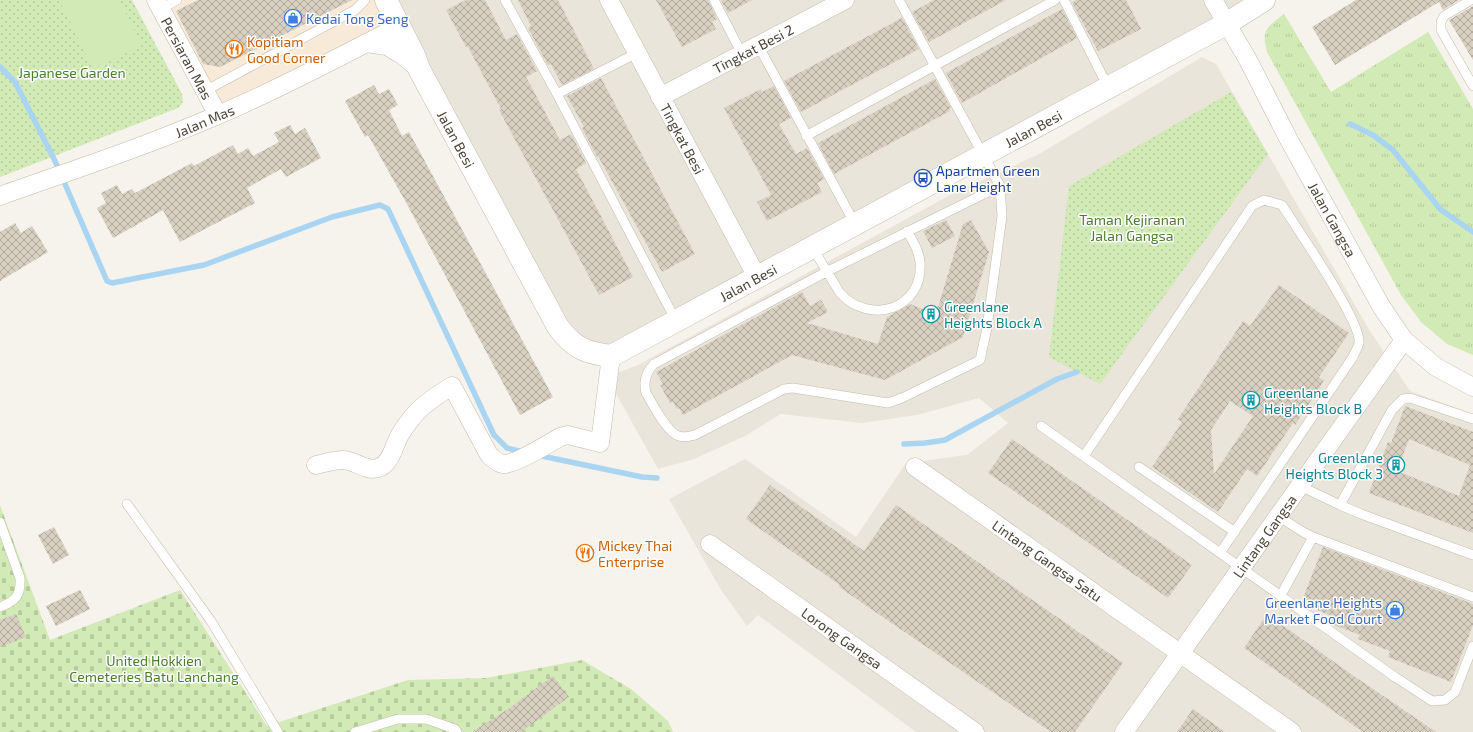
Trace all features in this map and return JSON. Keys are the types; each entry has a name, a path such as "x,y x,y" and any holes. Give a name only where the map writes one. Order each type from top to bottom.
{"street":[{"name":"Jalan Besi","path":"386,0 414,55 419,69 558,327 566,338 579,348 591,354 611,356 1226,24 1264,0"},
{"name":"Tingkat Besi","path":"609,0 757,277"},
{"name":"Tingkat Besi 2","path":"660,97 845,0"},
{"name":"Jalan Gangsa","path":"1213,0 1248,60 1289,140 1381,306 1404,340 1436,367 1473,387"},
{"name":"Persiaran Mas","path":"159,4 218,115"},
{"name":"Jalan Mas","path":"0,196 175,133 218,115 265,94 400,26"},
{"path":"366,43 387,46 402,55 419,69"},
{"name":"Lintang Gangsa","path":"1130,730 1180,653 1404,340"},
{"path":"316,465 344,460 368,468 380,468 385,465 400,433 419,408 452,386 489,455 496,461 503,464 516,461 560,437 568,435 600,443 611,356"},
{"name":"Lintang Gangsa Satu","path":"915,467 1292,732"},
{"name":"Lorong Gangsa","path":"710,544 975,732"}],"lane":[{"path":"159,4 177,0"},
{"path":"205,91 355,10 365,0"},
{"path":"506,0 676,321"},
{"path":"714,0 742,54"},
{"path":"899,0 1000,186 1002,216 987,328 980,360 902,398 888,402 793,388 784,389 696,435 687,437 679,436 672,432 646,393 644,387 645,377 649,368 654,364 826,272 1000,186"},
{"path":"806,136 1055,0"},
{"path":"1064,0 1108,87"},
{"path":"1471,0 1444,16 1441,22 1442,30 1473,86"},
{"path":"758,45 855,224"},
{"path":"557,94 637,53"},
{"path":"1084,456 1252,206 1264,200 1282,205 1345,305 1357,330 1359,343 1353,357 1220,552"},
{"path":"812,247 826,272 845,299 857,307 881,311 895,307 904,301 912,293 919,277 920,261 918,252 907,231"},
{"path":"1340,504 1392,410 1403,399 1410,398 1473,419"},
{"path":"1041,426 1281,595 1394,677 1432,701 1445,700 1455,692 1473,646"},
{"path":"1138,466 1235,532"},
{"path":"1300,486 1361,514 1473,555"},
{"path":"127,504 212,621 278,732"},
{"path":"1278,516 1313,537 1473,597"},
{"path":"0,522 20,578 20,587 18,595 12,601 0,607"},
{"path":"1281,595 1313,537"},
{"path":"355,732 398,719 426,719 455,729 457,732"}],"shaded area":[{"path":"177,0 386,0 400,26 218,115 161,9"},
{"path":"386,0 1264,0 611,356 579,348"},
{"path":"1202,57 1216,64 1370,331 1410,391 1473,414 1473,732 916,732 758,615 747,626 721,590 669,499 745,459 856,537 906,463 967,455 1008,423 979,398 917,415 862,423 781,414 745,436 694,459 658,469 614,390 612,375 638,365 954,193 1039,154"}],"green space":[{"name":"Japanese Garden","path":"0,0 132,0 181,92 183,99 182,103 178,108 0,177"},
{"path":"59,0 119,0 142,45 93,69"},
{"path":"1284,14 1331,92 1428,32 1473,109 1473,355 1447,344 1421,322 1401,295 1267,52 1265,45 1265,34 1273,22"},
{"name":"Taman Kejiranan Jalan Gangsa","path":"1231,92 1268,154 1100,384 1049,357 1069,186"},
{"name":"United Hokkien Cemeteries Batu Lanchang","path":"0,505 50,640 180,590 267,726 408,680 486,678 582,660 631,689 668,721 673,732 0,732"}],"building":[{"path":"198,0 352,0 220,67 203,64 176,11"},
{"path":"466,0 485,0 506,40 517,34 537,71 526,77 560,140 571,134 586,163 576,169 633,277 599,295 499,110 501,109 468,47 466,47 446,10"},
{"path":"518,0 558,0 594,69 562,85 551,64 548,65 528,28 531,26"},
{"path":"656,0 708,0 717,19 712,22 716,29 682,47"},
{"path":"721,0 752,0 728,13"},
{"path":"934,0 1006,0 929,42 912,12"},
{"path":"1076,0 1126,0 1141,29 1098,51 1072,3"},
{"path":"1356,0 1459,0 1443,10 1439,2 1335,65 1312,27"},
{"path":"1473,6 1473,60 1449,20"},
{"path":"1062,9 1077,38 962,103 946,73"},
{"path":"902,18 919,49 801,112 784,81"},
{"path":"601,78 695,254 662,272 598,156 597,157 582,128 584,127 567,96"},
{"path":"935,79 951,108 949,109 950,111 834,174 818,143"},
{"path":"374,85 379,94 389,89 398,105 389,110 402,136 409,132 553,397 520,415 408,206 368,135 365,137 345,101"},
{"path":"774,86 791,118 779,124 796,154 807,148 824,179 817,183 822,192 767,221 757,202 771,195 724,108 761,89 762,92"},
{"path":"290,125 295,134 305,128 321,158 286,177 281,169 247,188 255,203 180,242 163,210 113,238 97,208 106,203 101,193 117,185 122,194 132,189 135,193 192,163 194,166 233,145 238,154 248,148 253,156 279,142 274,133"},
{"path":"946,220 955,236 932,248 923,231"},
{"name":"Greenlane Heights Block A","path":"971,220 989,252 963,337 885,380 792,355 683,415 673,402 670,403 660,385 663,384 656,372 802,292 810,306 821,300 828,312 807,323 878,344 887,317 910,304 936,314 963,224"},
{"path":"15,223 21,233 32,226 48,252 0,281 0,232"},
{"name":"Greenlane Heights Block B","path":"1279,285 1349,333 1319,377 1324,381 1295,425 1293,423 1257,476 1247,469 1218,512 1152,467 1182,422 1178,419 1243,321 1250,326","holes":["1230,401 1253,416 1214,474 1211,430"]},
{"name":"Greenlane Heights Block 3","path":"1405,406 1473,432 1473,533 1369,493 1388,442 1391,443","holes":["1409,439 1470,465 1459,496 1397,471"]},
{"path":"1012,439 1192,565 1168,598 988,473"},
{"path":"770,485 864,551 896,505 1123,663 1075,732 1051,732 839,587 840,585 746,519"},
{"path":"54,527 69,555 53,564 38,535"},
{"name":"Greenlane Heights Market Food Court","path":"1323,547 1473,604 1473,625 1451,682 1388,657 1390,651 1358,639 1360,635 1329,623 1332,616 1301,603"},
{"path":"80,590 90,609 56,626 46,606"},
{"path":"16,614 26,637 0,647 0,620"},
{"path":"1267,614 1436,732 1363,732 1244,648"},
{"path":"553,676 569,697 521,732 472,732 508,709"},
{"path":"1193,709 1225,732 1177,732"}],"waterway":[{"path":"0,67 15,82 55,161 107,281 112,283 204,265 332,217 380,205 388,209 494,435 507,448 523,452"},
{"path":"1350,124 1373,135 1393,150 1440,209 1473,232"},
{"path":"904,444 945,440 1057,379 1077,372"},
{"path":"537,455 642,477 657,478"}],"place":[{"name":"Kedai Tong Seng","path":"293,18"},
{"name":"Kopitiam Good Corner","path":"234,49"},
{"name":"Apartmen Green Lane Height","path":"923,178"},
{"name":"Greenlane Heights Block A","path":"931,314"},
{"name":"Greenlane Heights Block B","path":"1251,400"},
{"name":"Greenlane Heights Block 3","path":"1396,465"},
{"name":"Mickey Thai Enterprise","path":"585,553"},
{"name":"Greenlane Heights Market Food Court","path":"1395,610"}]}
